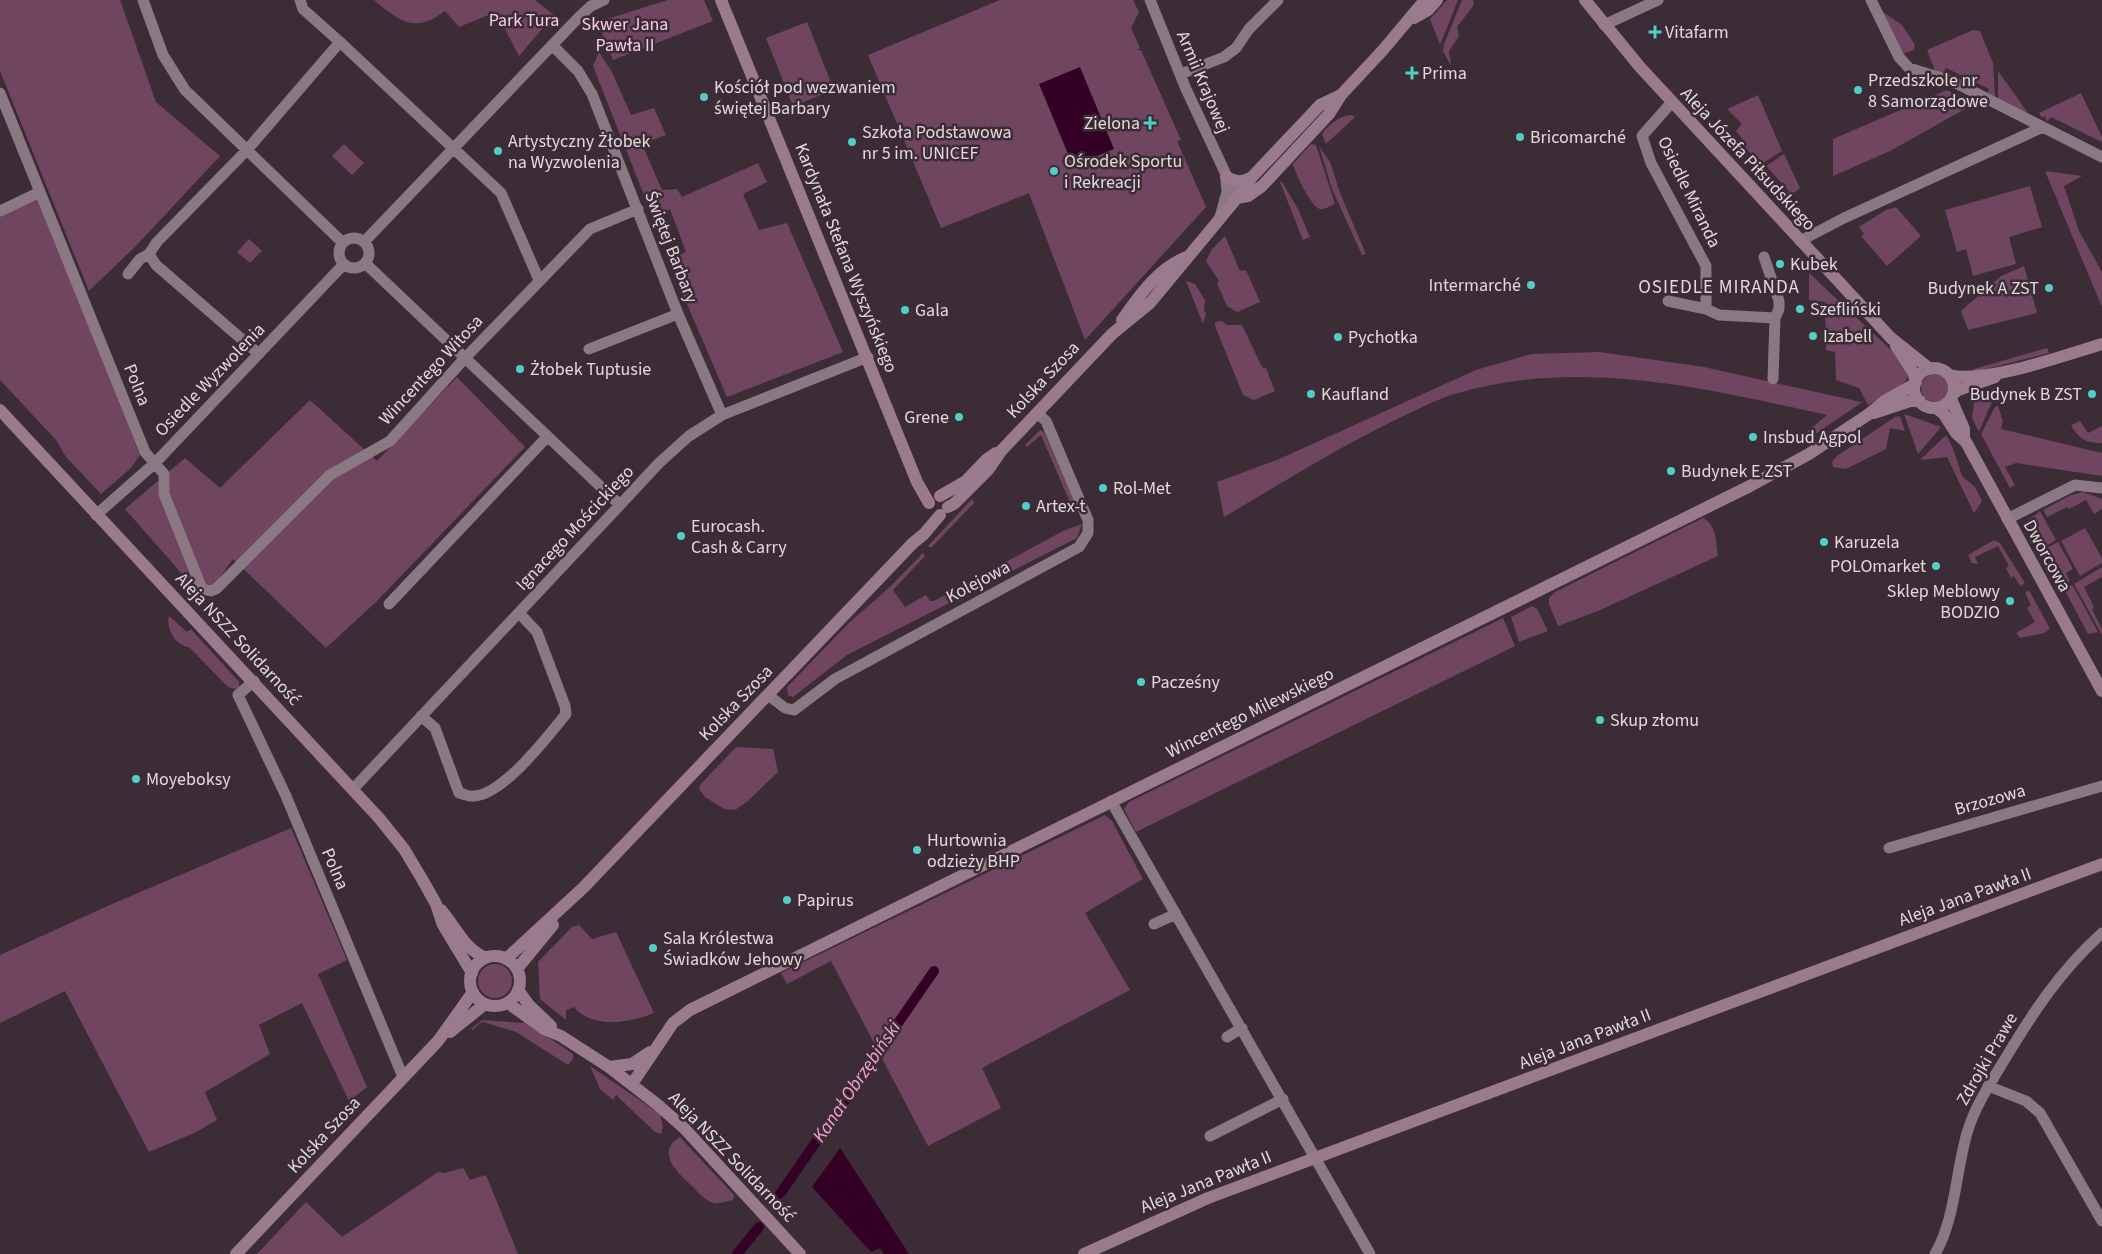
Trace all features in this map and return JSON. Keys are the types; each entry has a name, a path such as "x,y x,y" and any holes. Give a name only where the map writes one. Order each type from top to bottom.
{"street":[{"path":"143,0 163,55 174,76 185,90 343,243"},
{"path":"300,0 303,9 501,193 539,280"},
{"path":"364,242 591,6 604,0"},
{"name":"Kardynała Stefana Wyszyńskiego","path":"721,0 868,357 922,494 937,505"},
{"name":"Armii Krajowej","path":"1150,0 1180,74 1226,177 1238,198"},
{"path":"1180,74 1224,57 1236,48 1249,29 1278,0"},
{"name":"Kolska Szosa","path":"1238,198 1248,196 1262,186 1329,114 1341,95 1425,0"},
{"name":"Kolska Szosa","path":"1407,21 1428,10 1437,0"},
{"name":"Aleja Józefa Piłsudskiego","path":"1585,0 1604,25 1672,102 1800,241 1891,338 1930,369"},
{"path":"1604,25 1658,0"},
{"path":"1871,0 1899,57 1909,68 1954,82 2102,157"},
{"path":"128,274 140,259 149,254 157,242 246,150 340,42"},
{"name":"Świętej Barbary","path":"552,46 578,70 592,94 678,314 722,416"},
{"name":"Polna","path":"0,93 146,452 164,474 164,494 202,589"},
{"name":"Kolska Szosa","path":"506,959 584,887 913,543 937,505 954,504 988,470 1001,451 1112,334 1150,303 1238,198 1252,177 1320,105 1341,95"},
{"name":"Osiedle Miranda","path":"1672,102 1642,136 1651,163 1706,266 1706,309"},
{"path":"1800,241 1844,218 2043,127"},
{"path":"1226,177 1236,182 1244,182 1252,177"},
{"name":"Armii Krajowej","path":"1218,220 1227,192 1226,177"},
{"path":"0,211 40,192"},
{"name":"Wincentego Witosa","path":"202,589 211,591 216,589 330,476 390,441 465,358 590,229 638,210"},
{"path":"353,238 364,242 369,252 365,263 355,268 344,264 339,254 343,243 353,238"},
{"path":"149,254 156,265 259,354"},
{"path":"1764,257 1779,301 1779,309 1775,318 1773,379"},
{"path":"365,263 620,504"},
{"name":"Osiedle Wyzwolenia","path":"96,515 155,463 344,264"},
{"path":"1668,302 1706,309 1720,315 1775,318"},
{"path":"589,350 678,314"},
{"name":"Aleja Józefa Piłsudskiego","path":"1891,338 1914,372 1915,383"},
{"path":"1952,396 1954,384 1949,375 1940,369 1930,369 1921,373 1915,383 1915,393 1920,401 1927,406 1936,408 1945,405 1952,396 2003,372 2102,344"},
{"name":"Ignacego Mościckiego","path":"354,788 659,463 690,436 722,416 868,357"},
{"path":"1949,375 1965,376 2003,372"},
{"name":"Wincentego Milewskiego","path":"632,1084 673,1023 690,1010 1750,486 1809,454 1869,414 1886,400 1915,383"},
{"name":"Dworcowa","path":"1952,396 1964,429 1964,437 2102,691"},
{"name":"Wincentego Milewskiego","path":"1869,414 1910,401 1920,401"},
{"name":"Dworcowa","path":"1936,408 1943,413 1956,433 1964,437"},
{"name":"Aleja NSZZ Solidarność","path":"0,410 96,515 354,788 404,850 436,904 450,920 464,942 475,952 486,958"},
{"name":"Kolejowa","path":"768,695 786,708 794,710 835,679 1076,550 1088,533 1088,520 1046,421 1037,413"},
{"path":"389,604 548,437"},
{"path":"2007,519 2075,485 2102,488"},
{"path":"421,716 435,728 459,793 475,796 501,784 536,750 566,714 565,706 537,632 519,613"},
{"name":"Polna","path":"254,681 238,695 286,796 403,1077"},
{"name":"Brzozowa","path":"1888,848 2102,786"},
{"path":"1111,801 1370,1254"},
{"name":"Aleja Jana Pawła II","path":"1084,1254 1162,1217 1316,1158 2102,864"},
{"name":"Kolska Szosa","path":"517,970 584,887"},
{"name":"Aleja NSZZ Solidarność","path":"436,904 443,925 472,973"},
{"path":"1154,924 1176,914"},
{"name":"Zdrojki Prawe","path":"1936,1254 1946,1229 1967,1133 1988,1086 2044,996 2081,952 2102,933"},
{"path":"496,956 506,959 517,970 520,982 518,990 508,1002 496,1006 485,1004 473,992 470,983 472,973 477,964 486,958 496,956"},
{"name":"Aleja NSZZ Solidarność","path":"518,990 529,1005 561,1036"},
{"name":"Kolska Szosa","path":"438,1041 473,992"},
{"name":"Aleja NSZZ Solidarność","path":"508,1002 544,1029 561,1036 609,1067 684,1128 800,1254"},
{"name":"Kolska Szosa","path":"236,1254 438,1041 485,1004"},
{"path":"1227,1037 1242,1028"},
{"name":"Wincentego Milewskiego","path":"609,1067 632,1064 654,1049"},
{"path":"1988,1086 2026,1101 2040,1113 2102,1221"},
{"path":"1210,1136 1283,1099"}],"green space":[{"path":"0,0 120,0 156,102 220,156 135,247 89,291 0,71"},
{"name":"Park Tura","path":"374,0 535,0 554,15 519,56 496,12 459,27 445,11 425,22 416,23 400,19"},
{"name":"Skwer Jana Pawła II","path":"668,0 704,0 713,21 613,60 601,31 604,20"},
{"name":"Ośrodek Sportu i Rekreacji","path":"1000,0 1133,0 1139,12 1131,28 1140,48 1136,50 1141,50 1181,140 1177,141 1206,207 1085,340 1029,193 941,228 868,55"},
{"path":"1447,0 1458,0 1440,45 1430,19"},
{"path":"1462,0 1473,0 1474,5 1457,27 1459,36 1449,51 1451,66 1443,51 1444,44"},
{"path":"1880,10 1902,25 1915,45 1914,50 1902,54"},
{"path":"807,22 834,90 793,106 766,38"},
{"path":"1973,30 1980,31 1993,63 1995,97 1987,94 1989,89 1946,68 1944,74 1935,71 1927,50"},
{"path":"599,52 612,72 631,115 654,108 666,135 642,144 662,190 677,189 682,197 758,163 767,182 743,194 759,230 787,223 843,352 727,397 668,260 686,252 670,209 653,218 593,66"},
{"path":"1998,71 2028,113 1998,99"},
{"path":"1947,90 1974,104 1890,151 1833,176 1833,139"},
{"path":"2081,93 2102,137 2102,142 2051,117 2047,122 2045,116 2042,118 2039,113"},
{"path":"1758,95 1782,151 1757,167 1753,163 1756,160 1742,143 1744,141 1736,131 1742,124 1727,109"},
{"path":"1351,115 1355,117 1326,144 1322,134 1325,130 1339,119"},
{"path":"344,144 364,163 352,175 332,156"},
{"path":"1311,144 1316,145 1335,204 1323,209 1316,207 1308,196 1293,164"},
{"path":"1319,146 1330,162 1340,193 1366,254 1362,255 1332,189"},
{"path":"1784,154 1800,188 1787,198 1785,196 1789,191 1766,166"},
{"path":"2045,171 2082,176 2064,186 2079,231 2102,272 2102,307"},
{"path":"1280,182 1282,182 1298,209 1310,237 1303,240"},
{"path":"2030,186 2042,227 2009,237 2016,264 1973,276 1966,249 1957,252 1945,210"},
{"path":"37,196 140,455 131,468 101,494 66,457 56,440 0,380 0,215"},
{"path":"1896,207 1921,236 1887,266 1861,236 1864,234 1859,227 1886,210"},
{"path":"1225,236 1240,271 1246,270 1260,302 1237,312 1227,306 1217,283 1219,281 1206,261 1212,249"},
{"path":"249,239 262,251 250,263 237,252"},
{"path":"2024,266 2037,313 1968,330 1961,311 2001,276"},
{"path":"1809,273 1892,351 1908,376 1904,385 1868,405 1859,388 1836,380 1835,352 1826,350 1825,302 1809,300"},
{"path":"1186,281 1195,284 1205,300 1204,311 1206,313 1203,324"},
{"path":"1222,321 1227,325 1242,325 1261,365 1263,368 1266,368 1275,391 1254,400 1243,395 1215,326 1215,322"},
{"path":"2047,348 2049,353 1974,372 1974,369"},
{"path":"1600,352 1704,367 1861,402 1864,401 1808,439 1803,435 1827,415 1734,395 1641,380 1594,377 1547,378 1501,383 1447,396 1399,418 1333,453 1224,517 1217,482 1277,460 1476,370 1531,354"},
{"path":"1935,374 1945,378 1949,388 1945,398 1935,402 1925,398 1921,388 1925,378"},
{"path":"457,377 525,447 377,601 326,648 233,559 204,599 125,509 185,458 220,488 310,400 377,461"},
{"path":"1996,392 1979,432 1972,418 1975,399"},
{"path":"1998,406 2003,421 2001,429 2102,453 2102,476 2016,463 2005,467 2015,485 2010,488 1981,434 1995,407"},
{"path":"1904,414 1941,427 1918,454"},
{"path":"1900,416 1905,431 1890,428 1886,449 1846,469 1833,467 1832,462 1837,456 1895,417"},
{"path":"2080,421 2088,433 2102,426 2102,443 2087,441 2077,434 2071,425"},
{"path":"1040,430 1044,432 1078,509 1075,514 1041,435 1027,447 1025,445"},
{"path":"1946,435 1953,448 1962,476 1975,487 1982,501 1974,513 1947,457 1920,460"},
{"path":"2083,492 2102,499 2102,509 2094,514 2086,500 2047,517 2043,510 2071,495"},
{"path":"972,499 974,503 931,548 928,546"},
{"path":"2040,511 2056,540 2043,548 2027,521"},
{"path":"1703,518 1708,521 1713,529 1718,556 1598,611 1558,626 1549,604 1549,598 1555,592"},
{"path":"1082,524 1077,538 847,655 793,697 788,695 787,687 851,621 890,587 923,553 925,556 893,590 905,607 926,595 930,601 934,601 1063,531"},
{"path":"2085,528 2102,558 2102,563 2080,576 2061,541"},
{"path":"1994,540 2000,543 2025,583 2020,586 2014,576 2011,578 2006,568 2009,566 1998,546 1975,557 1978,564 1972,563 1968,555"},
{"path":"2058,542 2073,569 2066,573 2070,581 2063,585 2043,550"},
{"path":"2102,567 2102,577 2084,587 2094,607 2092,609 2102,629 2102,635 2074,584"},
{"path":"2073,586 2098,632 2088,634 2063,587"},
{"path":"2029,590 2050,629 2044,633 2020,638 2016,633 2035,622 2027,608 2031,605 2025,593"},
{"path":"1532,606 1537,609 1548,631 1519,642 1511,617"},
{"path":"169,616 187,632 191,629 239,682 239,688 228,687 189,647 176,640 170,631"},
{"path":"1503,618 1515,646 1136,832 1124,809 1129,802"},
{"path":"736,747 773,749 778,772 748,801 735,810 724,809 705,797 699,789 700,785"},
{"path":"1105,815 1112,821 1143,879 1085,913 1130,990 982,1068 1001,1108 928,1146 831,961 787,984 781,973"},
{"path":"291,828 347,960 318,974 367,1087 349,1101 302,1003 259,1025 270,1054 205,1092 217,1120 194,1133 149,1152 65,991 0,1023 0,955 112,904"},
{"path":"579,925 592,939 616,932 654,1013 644,1017 612,1022 591,1019 574,1007 566,1010 566,1020 540,999 538,962 572,927"},
{"path":"495,964 502,965 507,969 511,974 511,988 507,993 502,997 495,998 488,997 483,993 479,988 478,981 479,974 483,969 488,965"},
{"path":"482,1020 523,1023 524,1021 573,1054 573,1059 568,1065 516,1032 484,1022 480,1023 473,1030 471,1029"},
{"path":"590,1066 660,1114 663,1126 661,1134 655,1132 616,1095 613,1100 600,1089"},
{"path":"680,1137 734,1195 733,1200 721,1203 711,1202 681,1175 671,1163 669,1156 669,1149"},
{"path":"463,1168 470,1180 486,1175 518,1254 257,1254 306,1202 342,1237 438,1172 444,1173"}],"shaded area":[{"path":"1080,67 1114,149 1073,166 1039,84"},
{"path":"840,1148 909,1254 884,1254 880,1248 871,1252 812,1187"}],"waterway":[{"name":"Kanał Obrzębiński","path":"780,1194 934,971"},
{"name":"Kanał Obrzębiński","path":"737,1254 759,1227"}],"place":[{"name":"Vitafarm","path":"1655,32"},
{"name":"Prima","path":"1412,73"},
{"name":"Przedszkole nr 8 Samorządowe","path":"1858,90"},
{"name":"Kościół pod wezwaniem świętej Barbary","path":"704,97"},
{"name":"Zielona","path":"1150,123"},
{"name":"Bricomarché","path":"1520,137"},
{"name":"Szkoła Podstawowa nr 5 im. UNICEF","path":"852,142"},
{"name":"Artystyczny Żłobek na Wyzwolenia","path":"498,151"},
{"name":"Ośrodek Sportu i Rekreacji","path":"1054,171"},
{"name":"Kubek","path":"1780,264"},
{"name":"Intermarché","path":"1531,285"},
{"name":"Budynek A ZST","path":"2049,288"},
{"name":"Szefliński","path":"1800,309"},
{"name":"Gala","path":"905,310"},
{"name":"Izabell","path":"1813,336"},
{"name":"Pychotka","path":"1338,337"},
{"name":"Żłobek Tuptusie","path":"520,369"},
{"name":"Kaufland","path":"1311,394"},
{"name":"Budynek B ZST","path":"2092,394"},
{"name":"Grene","path":"959,417"},
{"name":"Insbud Agpol","path":"1753,437"},
{"name":"Budynek E ZST","path":"1671,471"},
{"name":"Rol-Met","path":"1103,488"},
{"name":"Artex-t","path":"1026,506"},
{"name":"Eurocash. Cash & Carry","path":"681,536"},
{"name":"Karuzela","path":"1824,542"},
{"name":"POLOmarket","path":"1936,566"},
{"name":"Sklep Meblowy BODZIO","path":"2010,601"},
{"name":"Pacześny","path":"1141,682"},
{"name":"Skup złomu","path":"1600,720"},
{"name":"Moyeboksy","path":"136,779"},
{"name":"Hurtownia odzieży BHP","path":"917,850"},
{"name":"Papirus","path":"787,900"},
{"name":"Sala Królestwa Świadków Jehowy","path":"653,948"}],"district":[{"name":"OSIEDLE MIRANDA","path":"1719,287"}]}
